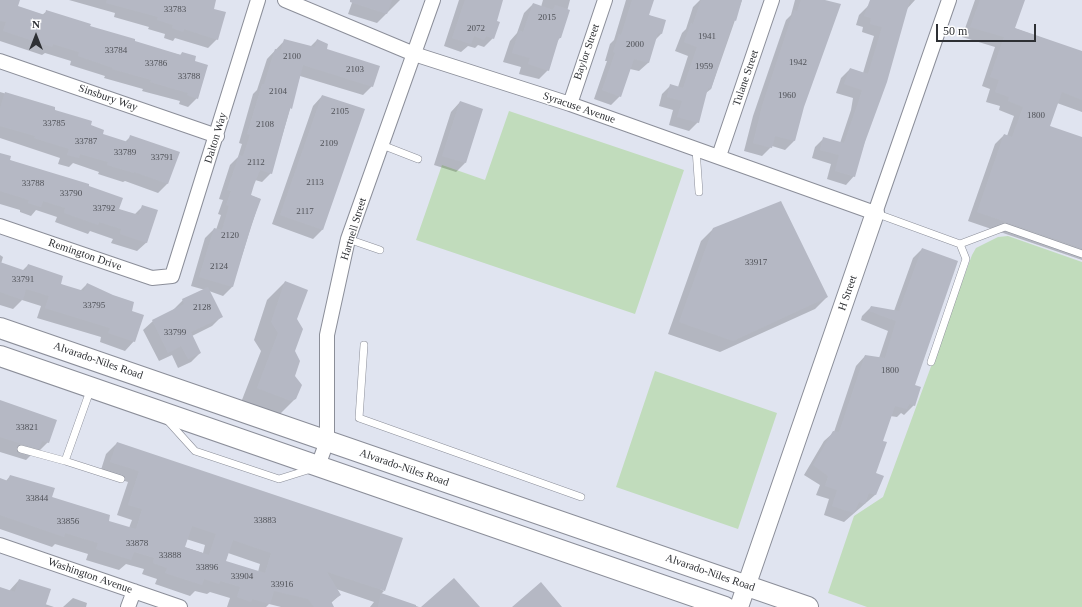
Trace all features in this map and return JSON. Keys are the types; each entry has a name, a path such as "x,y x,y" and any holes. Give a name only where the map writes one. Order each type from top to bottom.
{"main road":[{"name":"Alvarado-Niles Road","path":"0,328 808,607"},
{"path":"0,356 725,607"}],"street":[{"name":"Dalton Way","path":"172,276 258,0"},
{"name":"Syracuse Avenue","path":"285,0 414,54 570,104 875,213"},
{"name":"Hartnell Street","path":"318,466 327,441 327,335 348,239 433,0"},
{"name":"Baylor Street","path":"570,104 605,0"},
{"name":"Tulane Street","path":"719,156 772,0"},
{"name":"H Street","path":"739,607 949,0"},
{"name":"Sinsbury Way","path":"0,61 216,136"},
{"name":"Remington Drive","path":"0,226 152,278 172,276"},
{"name":"Washington Avenue","path":"0,544 180,607"},
{"path":"128,607 134,590"}],"lane":[{"path":"382,145 418,159"},
{"path":"696,148 699,192"},
{"path":"875,213 960,244 1005,227 1082,254"},
{"path":"348,239 380,250"},
{"path":"931,362 966,259 960,244"},
{"path":"364,345 359,418 581,497"},
{"path":"65,461 91,388"},
{"path":"21,449 121,479"}],"green space":[{"path":"509,111 684,170 635,314 416,240 442,165 485,180"},
{"path":"1008,236 1082,262 1082,607 867,607 828,593 854,516 883,497 972,255 976,248 998,237"},
{"path":"655,371 777,413 738,529 616,487"}],"building":[{"path":"0,0 20,0 18,6 45,15 46,10 91,24 90,26 135,39 135,41 181,55 182,52 196,56 195,61 208,65 198,99 187,95 188,93 150,82 151,80 112,69 113,68 78,56 79,52 53,44 52,47 3,31 6,22 0,21"},
{"path":"107,0 216,0 214,9 226,12 218,40 184,29 183,32 172,28 173,25 157,20 158,17 106,3"},
{"path":"350,0 392,0 387,14 350,2"},
{"path":"465,0 503,0 497,21 500,22 494,39 486,36 484,40 474,36 471,44 452,38"},
{"path":"632,0 654,0 649,15 666,20 662,34 658,33 649,63 634,59 621,97 602,90 615,53 613,52 619,34 621,35"},
{"path":"701,0 742,0 736,21 734,20 711,89 708,88 699,123 677,117 682,101 667,97 670,84 683,88 697,47 684,42 691,23 693,24"},
{"path":"801,0 825,0 841,4 804,107 795,141 775,136 772,148 753,143 762,106 794,10 797,11"},
{"path":"870,0 910,0 887,82 865,142 855,177 835,171 839,155 820,150 823,137 844,143 862,90 844,84 850,68 868,74 882,27 870,24 871,18 864,16"},
{"path":"980,0 1025,0 1015,28 1082,51 1082,100 1062,92 1050,126 1082,137 1082,248 977,212 1004,134 1012,137 1023,107 1008,101 1009,97 995,92 999,80 990,77 1004,37 970,27"},
{"path":"533,3 553,10 555,5 570,10 561,38 559,38 549,71 528,64 530,58 512,53 519,30 523,32"},
{"path":"284,39 315,47 317,39 328,44 327,49 380,66 373,87 303,65 292,109 290,108 272,174 260,170 254,185 251,195 261,199 251,226 233,287 199,277 214,228 222,230 229,206 226,205 231,191 227,190 239,155 243,156 250,135 247,134 262,84 264,84 275,49 281,50"},
{"path":"5,92 55,107 55,110 92,121 91,125 104,130 103,134 128,142 130,135 180,152 168,184 134,172 107,165 108,162 80,154 79,158 67,155 69,149 34,138 35,136 0,126 0,109"},
{"path":"322,95 365,109 323,230 280,215"},
{"path":"460,101 483,109 466,163 442,156"},
{"path":"0,153 11,156 10,160 89,184 89,186 123,198 119,209 139,215 142,205 158,210 147,243 120,234 121,229 99,222 98,225 64,213 65,208 43,201 41,207 28,203 29,200 0,191"},
{"path":"781,201 828,297 733,341 679,322 713,228"},
{"path":"922,248 958,261 915,385 921,387 915,406 909,404 907,409 895,406 883,441 887,442 876,473 884,476 876,495 869,493 865,504 859,502 854,513 832,506 837,490 825,486 828,476 813,465 833,431 839,432 865,355 885,358 896,321 869,311 871,306 899,311"},
{"path":"0,262 26,271 28,264 63,276 61,284 84,291 87,283 113,295 134,302 132,311 144,315 135,342 108,333 110,328 45,308 49,296 26,289 23,300 0,292"},
{"path":"285,281 308,290 297,319 303,329 295,351 300,361 295,376 302,385 296,399 291,401 257,388 278,333 271,322"},
{"path":"208,287 223,317 191,332 201,353 188,359 181,346 168,353 152,320 184,304 182,299"},
{"path":"0,400 57,420 49,443 42,441 39,449 0,437"},
{"path":"117,442 403,538 385,591 327,572 341,595 331,601 334,607 314,607 308,599 274,591 270,604 252,599 251,602 237,597 240,587 220,581 219,584 204,579 202,585 165,573 167,568 153,563 154,558 134,552 131,560 96,549 98,543 65,533 64,537 0,515 0,478 8,481 10,475 55,488 52,497 110,515 109,521 136,529 142,509 128,505 139,471 110,462","holes":["192,526 216,534 209,555 185,547","233,540 271,553 265,573 226,561"]},
{"path":"454,578 480,607 421,607"},
{"path":"19,579 51,589 45,607 0,607 0,587 15,592"},
{"path":"541,582 562,607 512,607"},
{"path":"381,593 416,605 416,607 378,607"}]}
